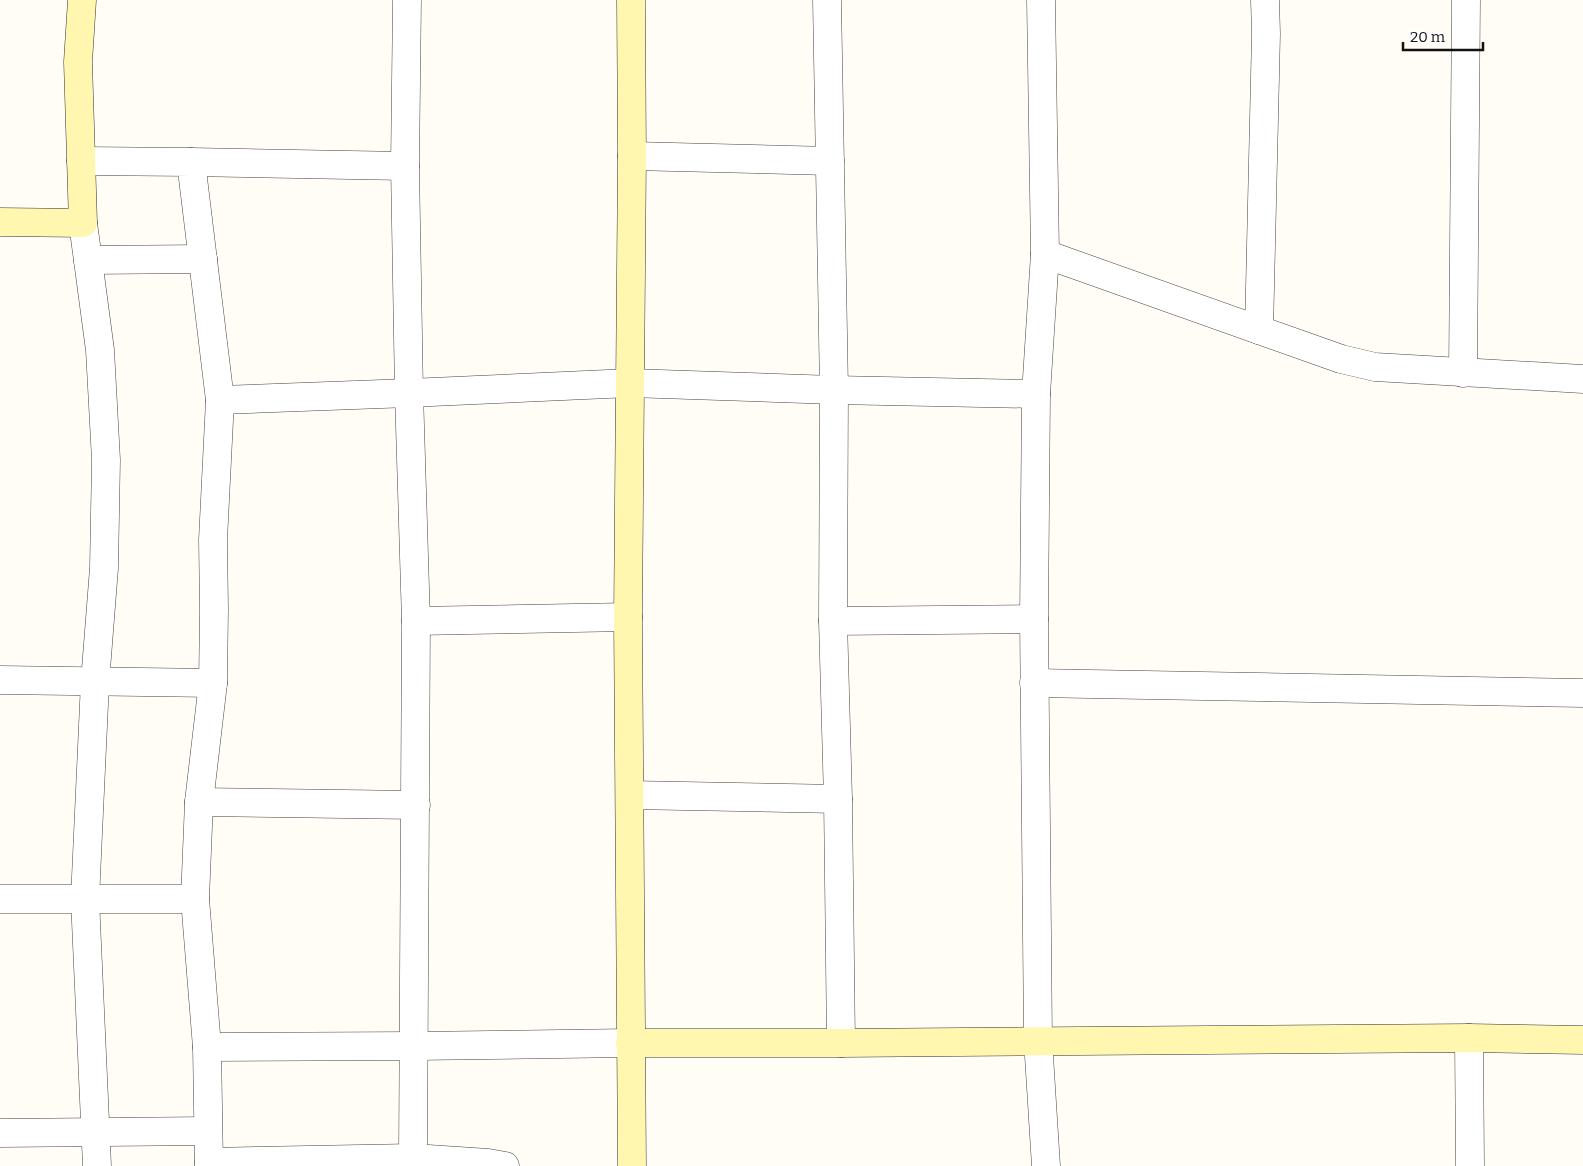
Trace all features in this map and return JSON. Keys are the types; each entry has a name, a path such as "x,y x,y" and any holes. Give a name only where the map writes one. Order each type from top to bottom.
{"main road":[{"path":"0,222 83,223 78,62 82,0"},
{"path":"631,0 632,156 628,617 632,1166"},
{"path":"630,1042 841,1044 1038,1040 1469,1038 1583,1040"}],"street":[{"path":"407,0 405,166 416,621 414,1158"},
{"path":"827,0 834,390 833,621 838,799 841,1044"},
{"path":"1041,0 1045,254 1036,394 1034,683 1038,1040 1046,1166"},
{"path":"1259,330 1266,34 1265,0"},
{"path":"1463,373 1466,0"},
{"path":"632,156 830,161"},
{"path":"81,161 405,166"},
{"path":"191,162 220,400 213,540 213,683 199,802 195,899 207,1047 209,1164 414,1158 480,1162 505,1166"},
{"path":"83,223 100,350 106,460 104,568 95,682 85,899 97,1166"},
{"path":"1045,254 1341,359 1375,367 1583,379"},
{"path":"88,260 203,260"},
{"path":"220,400 630,383 1036,394"},
{"path":"416,621 628,617"},
{"path":"833,621 1034,619"},
{"path":"0,680 213,683"},
{"path":"1034,683 1583,693"},
{"path":"630,795 838,799"},
{"path":"199,802 416,805"},
{"path":"0,899 195,899"},
{"path":"1469,1038 1470,1166"},
{"path":"207,1047 630,1042"},
{"path":"0,1133 208,1131"}]}
